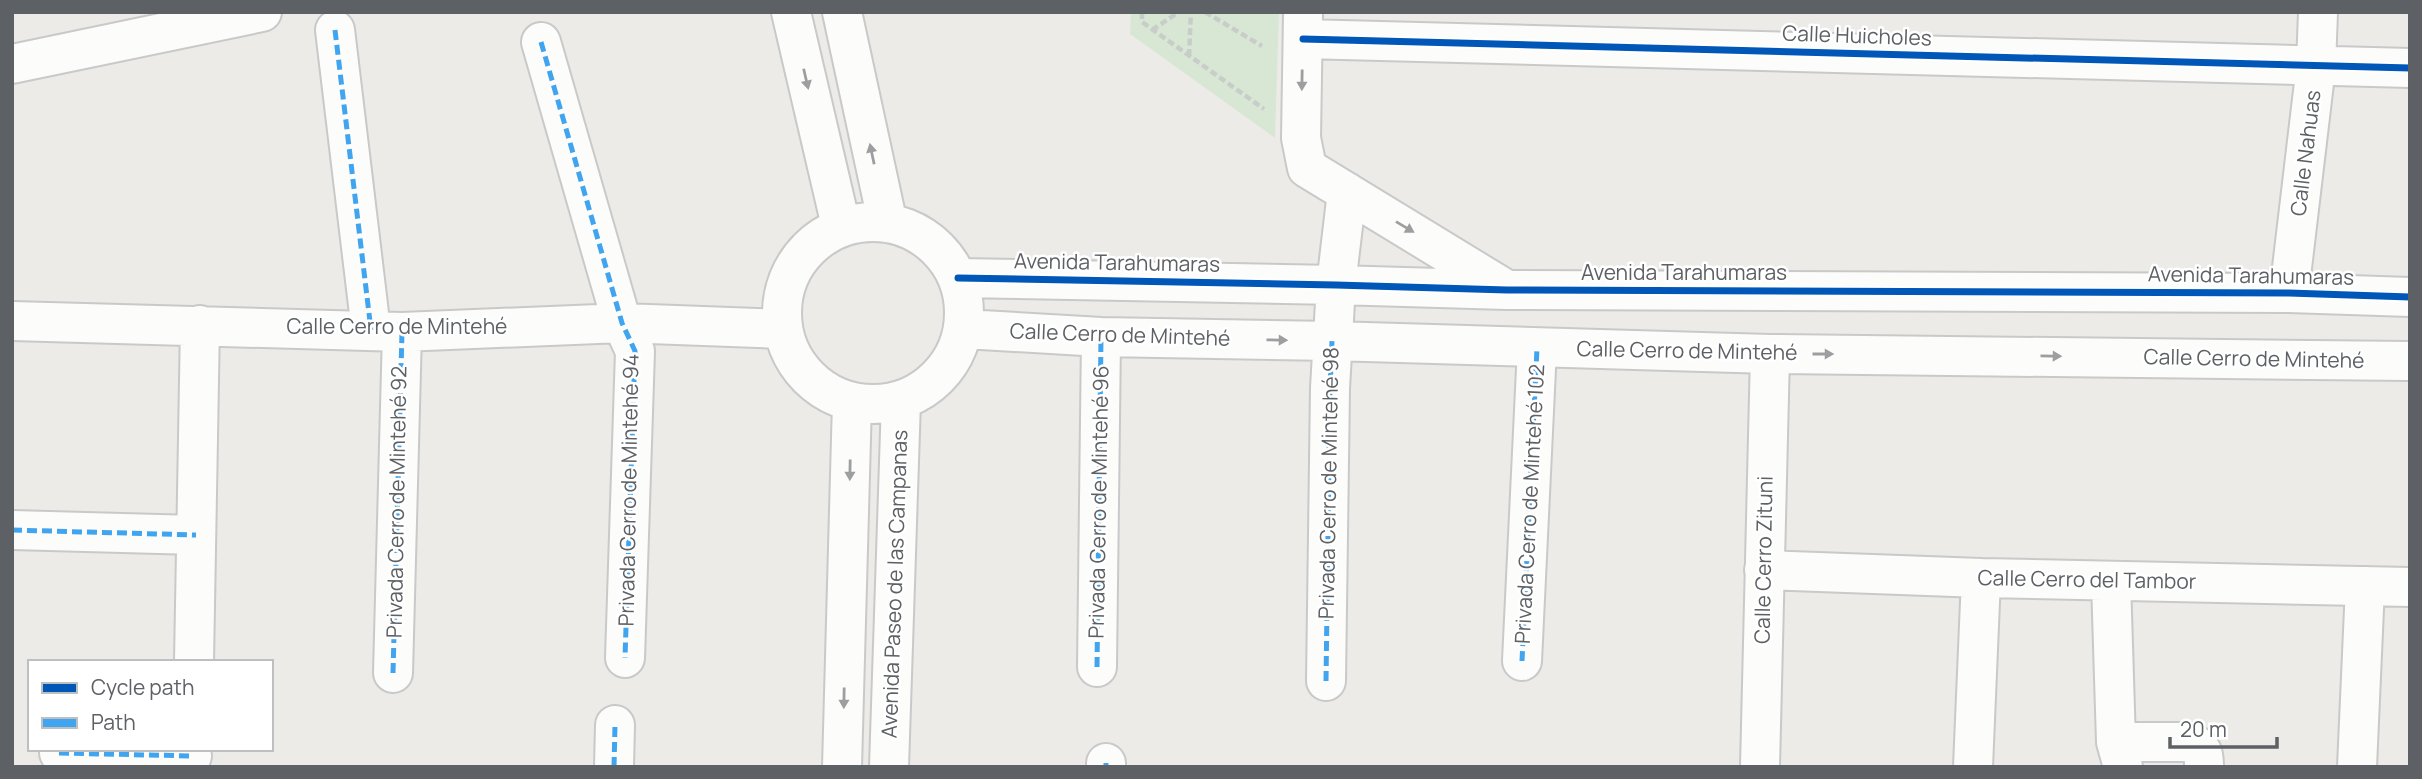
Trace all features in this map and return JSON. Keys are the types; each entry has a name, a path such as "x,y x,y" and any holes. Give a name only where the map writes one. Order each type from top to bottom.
{"street":[{"path":"12,64 262,12"},
{"path":"791,12 841,226"},
{"path":"842,12 887,220"},
{"name":"Calle Nahuas","path":"2289,293 2316,66 2318,12"},
{"path":"1303,26 1301,138 1307,168 1507,290"},
{"name":"Calle Huicholes","path":"1303,26 2410,68"},
{"name":"Privada Cerro de Mintehé 92","path":"335,30 386,331 393,673"},
{"name":"Privada Cerro de Mintehé 94","path":"541,42 622,323 635,351 625,658"},
{"name":"Privada Cerro de Mintehé 98","path":"1326,681 1329,388 1336,285 1347,192"},
{"path":"887,220 926,238 945,256 958,278 964,329 954,357 932,384 901,401 852,402 820,388 796,362 783,329 784,289 803,253 841,226 887,220"},
{"name":"Avenida Tarahumaras","path":"958,278 1507,290 2289,293 2410,297"},
{"name":"Calle Cerro de Mintehé","path":"12,321 386,331 622,323 783,329"},
{"path":"194,660 200,325"},
{"name":"Calle Cerro de Mintehé","path":"964,329 1101,337 1770,354 2410,361"},
{"name":"Privada Cerro de Mintehé 96","path":"1097,667 1101,337"},
{"name":"Privada Cerro de Mintehé 102","path":"1522,661 1537,348"},
{"name":"Calle Cerro Zituni","path":"1760,767 1770,354"},
{"name":"Avenida Paseo de las Campanas","path":"889,767 901,401"},
{"path":"842,767 852,402"},
{"path":"12,530 196,535"},
{"name":"Calle Cerro del Tambor","path":"1764,569 1981,578 2410,587"},
{"path":"1973,767 1981,578"},
{"path":"2111,581 2119,754 2190,742 2199,746 2204,753 2204,767"},
{"path":"2357,767 2365,586"},
{"path":"614,767 615,725"},
{"path":"59,753 192,757"}],"path":[{"path":"1142,12 1142,22 1152,30 1301,138"},
{"path":"1152,30 1179,12"},
{"path":"1189,56 1191,12"},
{"path":"1205,12 1262,46"}],"green space":[{"path":"1131,12 1279,12 1275,138 1130,34"}],"marked path":[{"path":"335,30 371,330"},
{"path":"541,42 622,323 635,351 625,658"},
{"path":"393,673 402,332"},
{"path":"1097,667 1101,337"},
{"path":"1326,681 1332,341"},
{"path":"1522,661 1537,348"},
{"path":"12,530 196,535"},
{"path":"614,767 615,725"},
{"path":"59,753 192,756"}],"cycle path":[{"path":"1303,39 2410,68"},
{"path":"958,278 1507,290 2289,293 2410,297"}]}
